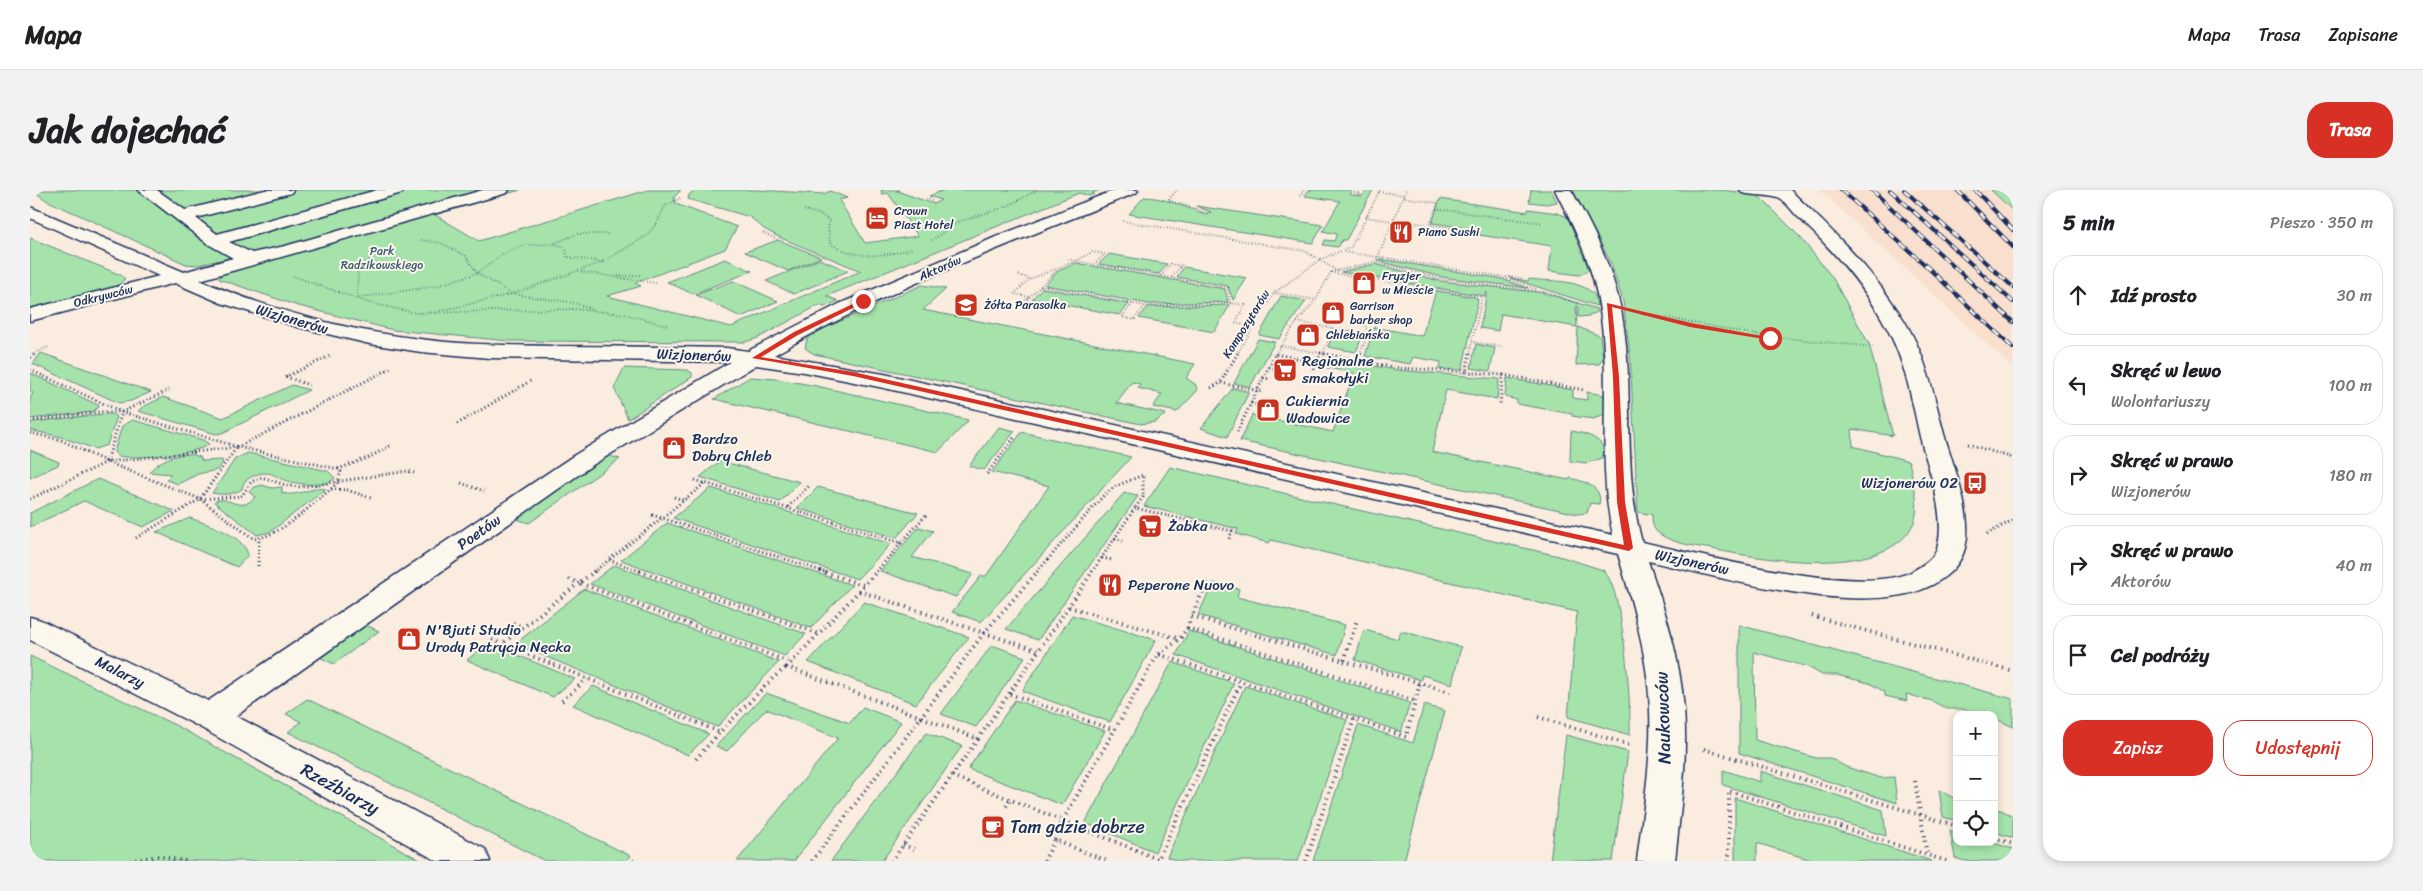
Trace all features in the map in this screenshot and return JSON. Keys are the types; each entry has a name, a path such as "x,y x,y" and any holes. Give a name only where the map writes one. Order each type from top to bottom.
{"street":[{"path":"183,216 285,190"},
{"name":"Odkrywców","path":"30,315 288,251 501,190"},
{"name":"Aktorów","path":"755,358 796,333 846,308 1070,213 1130,190"},
{"name":"Naukowców","path":"1563,190 1599,265 1610,307 1616,377 1621,502 1629,548 1653,621 1666,688 1666,763 1656,861"},
{"path":"1748,190 1782,192"},
{"path":"214,240 387,191"},
{"name":"Wizjonerów","path":"30,212 222,297 277,315 340,332 395,342 490,352 704,354 755,358 853,374 1781,581 1844,588 1882,587 1912,582 1938,568 1948,558 1953,534 1950,507 1910,355 1888,311 1862,275 1836,244 1782,192"},
{"path":"158,193 183,216 214,240 227,249 250,259"},
{"name":"Poetów","path":"210,717 582,461 661,415 714,380 755,358"},
{"name":"Malarzy","path":"30,627 210,717"},
{"name":"Rzeźbiarzy","path":"210,717 471,861"}],"path":[{"path":"928,242 958,222 1008,206 1037,190"},
{"path":"1177,190 1168,200 1208,213"},
{"path":"1300,196 1304,190"},
{"path":"1354,190 1354,193 1359,194 1363,190"},
{"path":"1375,262 1406,190"},
{"path":"1344,252 1351,248 1380,191 1438,202 1430,225"},
{"path":"425,313 467,306 512,294 603,262 646,236 657,223 665,206 682,197"},
{"path":"926,199 934,201"},
{"path":"1436,208 1543,223"},
{"path":"804,210 830,221 828,227 830,243 845,252 886,254 917,247"},
{"path":"1070,213 1305,250 1337,271"},
{"path":"1366,217 1474,232 1473,238"},
{"path":"764,233 777,239"},
{"path":"554,244 577,234 610,234"},
{"path":"413,240 441,243 466,256 477,273 512,294 575,303 593,310"},
{"path":"357,298 436,286 477,273 503,254 525,245 554,244 566,247 567,257 603,262"},
{"path":"357,298 358,271 384,246"},
{"path":"1095,264 1108,251"},
{"path":"1029,297 1014,294 1030,279 1058,269 1092,252 1105,254"},
{"path":"1344,252 1522,278"},
{"name":"Kompozytorów","path":"1211,388 1220,383 1274,293 1321,259 1344,252"},
{"path":"250,259 357,298 388,307 425,313 528,308 593,310 654,319 671,327"},
{"path":"1068,259 1228,288 1230,303"},
{"path":"1331,272 1375,262 1441,280 1545,292"},
{"path":"1161,276 1170,264 1182,265 1172,278"},
{"path":"1025,301 1058,269"},
{"path":"578,272 614,276 642,275"},
{"path":"1236,434 1280,346 1316,300 1331,272"},
{"path":"1331,272 1482,297 1466,372"},
{"path":"1019,275 1030,279"},
{"path":"614,276 636,282 656,283"},
{"path":"1498,276 1581,305 1610,307 1690,325 1751,336 1880,348"},
{"path":"1041,286 1145,306 1230,303 1245,305 1235,323 1254,327"},
{"path":"1274,293 1316,300"},
{"path":"1132,304 1122,317 1128,320 1134,320 1145,306"},
{"path":"1297,322 1368,334"},
{"path":"1314,369 1319,358 1357,365 1368,334 1365,323"},
{"path":"1323,354 1334,328"},
{"path":"1472,342 1503,347"},
{"path":"1280,346 1399,368 1503,375 1587,390"},
{"path":"30,358 38,351 48,347"},
{"path":"309,385 285,377 336,353"},
{"path":"1276,354 1317,362"},
{"path":"30,499 107,462 238,447 392,368"},
{"path":"1269,368 1276,369"},
{"path":"30,370 122,412 238,447 338,469 360,462 390,446"},
{"path":"1500,404 1503,375"},
{"path":"1264,378 1271,379"},
{"path":"457,424 533,379"},
{"path":"1220,383 1264,392"},
{"path":"1582,389 1582,398"},
{"path":"30,421 101,412 122,412 169,390"},
{"path":"1250,403 1258,405"},
{"path":"107,462 122,412"},
{"path":"30,433 61,440 107,462 200,499 254,539 259,539 276,530 331,489 337,483 341,472 338,469"},
{"path":"987,474 1016,436"},
{"path":"1967,444 2013,458"},
{"path":"136,538 200,499 238,447"},
{"path":"200,499 238,498 244,495 251,482 262,477 288,486 301,487 408,471 414,473"},
{"path":"812,861 984,632 1104,495 1116,486 1143,475 1143,497 1040,651 892,861"},
{"path":"695,480 901,543"},
{"path":"502,644 705,483"},
{"path":"788,507 810,485"},
{"path":"331,489 347,490 371,498"},
{"path":"674,497 684,500"},
{"path":"1135,508 1232,531 1229,539"},
{"path":"652,515 864,585"},
{"path":"696,759 774,677 792,663 820,634 926,515"},
{"path":"1984,535 2013,520"},
{"path":"1115,538 1123,541"},
{"path":"258,566 259,539"},
{"path":"1102,558 1112,560"},
{"path":"610,560 820,634"},
{"path":"569,579 792,663"},
{"path":"1044,861 1063,820 1158,654 1180,639 1187,628 1207,581"},
{"path":"858,591 1040,651"},
{"path":"1069,608 1180,639"},
{"path":"1810,615 1819,620 2013,671"},
{"path":"1192,616 1450,692"},
{"path":"1344,661 1357,620"},
{"path":"513,623 524,628"},
{"path":"1187,628 1415,701"},
{"path":"492,640 720,732"},
{"path":"1158,654 1406,737 1420,683"},
{"path":"787,667 978,739"},
{"path":"562,701 587,679"},
{"path":"952,776 1160,860 1241,682"},
{"path":"1010,694 1114,730"},
{"path":"1538,718 1638,747"},
{"path":"1306,861 1354,719"},
{"path":"1702,748 1953,825"},
{"path":"1916,781 1928,855"},
{"path":"1728,861 1729,791 1946,861"},
{"path":"1006,806 1011,799"},
{"path":"1998,839 2013,844"},
{"path":"1055,840 1107,861"},
{"path":"904,845 914,849"},
{"path":"130,861 152,856 170,856 185,861"}],"shaded area":[{"path":"1819,190 2013,190 2013,368 1832,201"}],"green space":[{"name":"Park Radzikowskiego","path":"32,190 520,190 435,215 479,241 648,190 681,190 674,197 676,204 737,227 725,249 635,283 641,286 607,296 731,327 861,271 781,238 764,229 750,217 688,199 694,190 757,190 824,194 830,191 847,198 839,200 865,243 918,236 888,193 882,194 881,190 900,190 897,191 934,204 941,200 929,196 944,190 1100,190 1092,193 1094,194 1090,196 1079,193 827,296 838,301 824,307 819,305 758,338 745,342 510,341 393,330 295,305 219,279 221,275 248,264 233,257 198,265 186,264 46,200"},
{"path":"1309,190 1351,190 1351,195 1362,196 1368,190 1373,190 1346,240 1342,240 1338,247 1323,245 1325,240 1334,241 1337,234 1323,231 1340,201 1305,196"},
{"path":"1531,190 1551,190 1557,202 1547,204 1529,202"},
{"path":"1573,190 1721,190 1755,194 1800,237 1832,277 1869,344 1893,436 1852,429 1853,446 1909,461 1917,507 1914,522 1901,541 1879,553 1852,559 1822,561 1760,557 1672,541 1656,531 1652,515 1638,512 1630,355 1623,301 1610,261"},
{"path":"1991,190 2013,190 2013,211"},
{"path":"1144,197 1167,201 1206,214 1211,212 1196,206 1323,225 1313,243 1129,214"},
{"path":"1440,199 1528,212 1528,209 1557,213 1568,217 1589,270 1579,275 1549,271 1552,246 1479,235 1480,230 1432,223"},
{"path":"30,238 121,275 125,279 118,285 108,289 30,309"},
{"path":"778,240 821,257 788,271 745,252"},
{"path":"1109,254 1167,264 1159,274 1099,264"},
{"path":"725,259 752,271 693,294 667,282"},
{"path":"820,259 848,271 794,294 766,281"},
{"path":"1379,259 1498,278 1528,288 1442,277 1378,261"},
{"path":"1076,263 1225,289 1228,302 1149,304 1045,285 1058,271"},
{"path":"1375,264 1440,281 1545,293 1597,309 1597,312 1590,316 1578,317 1578,307 1576,307 1577,327 1501,314 1498,331 1480,328 1487,292 1485,296 1341,272"},
{"path":"1184,267 1247,278 1233,300 1228,286 1177,277"},
{"path":"1510,278 1528,281 1529,279 1572,283 1595,295 1597,306"},
{"path":"733,281 778,301 741,317 696,295"},
{"path":"922,285 946,289 923,310 1195,364 1186,378 1195,384 1198,390 1177,412 1153,407 1162,394 1138,388 1140,384 1132,382 1116,403 1166,414 1155,422 1141,424 814,354 805,348 807,339 816,332"},
{"path":"1042,288 1129,304 1120,315 1032,299"},
{"path":"1436,291 1475,297 1478,300 1462,370 1439,369 1441,362 1413,357 1410,364 1365,356 1374,327 1422,336"},
{"path":"1281,296 1306,301 1279,339 1259,335"},
{"path":"1230,305 1214,332 1139,318 1148,307"},
{"path":"1578,327 1600,336 1603,359 1599,364 1576,365"},
{"path":"1335,330 1363,335 1356,352 1328,347"},
{"path":"1258,339 1275,342 1250,387 1234,383"},
{"path":"1476,344 1495,348 1490,371 1471,368"},
{"path":"41,353 151,392 131,401 119,403 33,364"},
{"path":"1325,362 1361,367 1362,364 1397,370 1499,379 1497,399 1446,390 1432,452 1581,481 1595,489 1600,498 1599,504 1590,503 1587,513 1578,514 1240,441 1252,415 1333,432 1354,373 1323,367"},
{"path":"624,368 687,370 692,373 692,377 628,419 614,388"},
{"path":"30,373 99,407 92,412 30,419 30,398 33,393 30,391"},
{"path":"750,377 812,385 968,421 938,452 714,399"},
{"path":"1507,378 1573,390 1573,398 1587,400 1587,392 1604,395 1605,415 1593,419 1517,404 1517,400 1505,397"},
{"path":"292,385 309,390 222,433 216,434 138,411 163,397 223,418"},
{"path":"1233,388 1249,392 1227,437 1201,428"},
{"path":"112,414 117,417 107,445 95,449 61,437 30,430 30,423 33,422"},
{"path":"133,420 203,440 209,444 192,451 179,453 150,456 118,456 114,452 122,426"},
{"path":"999,427 1015,431 984,470 969,466"},
{"path":"1571,431 1595,438 1602,446 1604,452 1602,458 1587,463 1570,461"},
{"path":"1022,432 1131,457 981,622 952,612 981,576 986,576 1049,486 992,472"},
{"path":"30,450 59,462 58,465 30,478"},
{"path":"248,453 328,471 335,478 325,484 311,485 289,482 271,474 263,473 249,478 244,482 242,489 235,492 224,494 212,493 235,459"},
{"path":"191,454 200,457 202,461 222,460 223,463 217,470 198,474 178,484 166,480 171,474 149,472 168,458"},
{"path":"607,455 620,459 529,523 516,519"},
{"path":"720,461 800,482 780,502 700,477"},
{"path":"1170,467 1559,556 1603,570 1610,581 1621,622 1625,648 1630,735 1568,717 1577,612 1271,540 1269,543 1236,534 1238,529 1144,506"},
{"path":"98,479 174,511 143,527 84,501 30,527 30,513"},
{"path":"262,485 272,488 282,487 282,493 287,494 326,489 270,532 257,535 214,502 224,500 244,504 255,497 249,492 255,487"},
{"path":"818,487 918,513 896,538 797,508"},
{"path":"711,488 891,544 857,579 673,518"},
{"path":"1124,493 1138,496 1038,640 1006,629"},
{"path":"190,518 215,527 232,536 240,542 248,555 237,567 156,532"},
{"path":"667,523 852,585 811,628 621,560"},
{"path":"919,527 933,531 912,557 973,574 956,597 880,571"},
{"path":"614,565 806,634 785,656 590,584"},
{"path":"1213,583 1239,589 1237,597 1345,625 1337,655 1198,615"},
{"path":"584,589 779,662 717,727 515,644"},
{"path":"864,602 969,637 916,704 808,662"},
{"path":"1072,615 1156,640 1110,722 1022,691"},
{"path":"359,622 379,631 334,664 313,654"},
{"path":"1739,625 2013,699 2013,727 1998,720 1998,711 1947,709 1932,701 1906,694 1907,701 1885,696 1885,692 1869,683 1837,675 1822,675 1808,667 1754,652 1755,740 1816,758 1830,758 1846,767 1881,778 1894,777 1897,803 1739,753"},
{"path":"1364,630 1398,639 1401,631 1461,647 1452,684 1422,675 1421,680 1355,660"},
{"path":"1189,631 1410,703 1401,732 1176,655"},
{"path":"488,643 575,679 553,697 467,660"},
{"path":"992,645 1025,657 976,727 941,714"},
{"path":"30,656 177,726 422,861 30,861"},
{"path":"1172,662 1234,683 1155,852 1085,823"},
{"path":"593,686 709,734 688,755 573,705"},
{"path":"1245,686 1347,720 1298,861 1177,861 1167,857"},
{"path":"766,693 850,723 863,707 901,722 794,861 737,861 838,738 766,709 727,751 716,746"},
{"path":"307,699 631,856 626,861 545,861 288,732 301,722 286,714"},
{"path":"1015,700 1105,731 1062,805 968,769"},
{"path":"1424,705 1445,711 1404,861 1313,861 1358,725 1413,743"},
{"path":"926,733 962,746 882,861 831,861"},
{"path":"1566,735 1628,752 1613,861 1550,861"},
{"path":"1723,770 1760,782 1760,771 1883,810 1886,836 1723,785"},
{"path":"1939,790 1953,798 1953,820 1943,817"},
{"path":"1735,798 1932,861 1814,861 1757,843 1757,861 1735,861"},
{"path":"1998,810 2013,816 2013,838 1998,833"},
{"path":"1950,830 1953,831 1953,846 1998,846 1998,844 2013,849 2013,861 1965,861 1955,858"}],"railway":[{"path":"1841,190 1923,263 2013,348"},
{"path":"1872,190 2013,322"},
{"path":"1890,190 2013,302"},
{"path":"1904,190 2013,287"},
{"path":"1957,190 2013,247"},
{"path":"1975,190 2013,230"}],"place":[{"name":"Crown Piast Hotel","path":"877,218"},
{"name":"Piano Sushi","path":"1401,232"},
{"name":"Fryzjer w Mieście","path":"1364,283"},
{"name":"Żółta Parasolka","path":"966,305"},
{"name":"Garrison barber shop","path":"1333,313"},
{"name":"Chlebiańska","path":"1308,335"},
{"name":"Regionalne smakołyki","path":"1285,370"},
{"name":"Cukiernia Wadowice","path":"1268,410"},
{"name":"Bardzo Dobry Chleb","path":"674,448"},
{"name":"Wizjonerów 02","path":"1975,483"},
{"name":"Żabka","path":"1150,526"},
{"name":"Peperone Nuovo","path":"1110,585"},
{"name":"N'Bjuti Studio Urody Patrycja Nęcka","path":"409,639"},
{"name":"Tam gdzie dobrze","path":"993,827"}],"route":[{"path":"863,301 796,333 755,358 853,374 1629,548 1621,502 1616,377 1609,305 1690,325 1770,338"}]}
